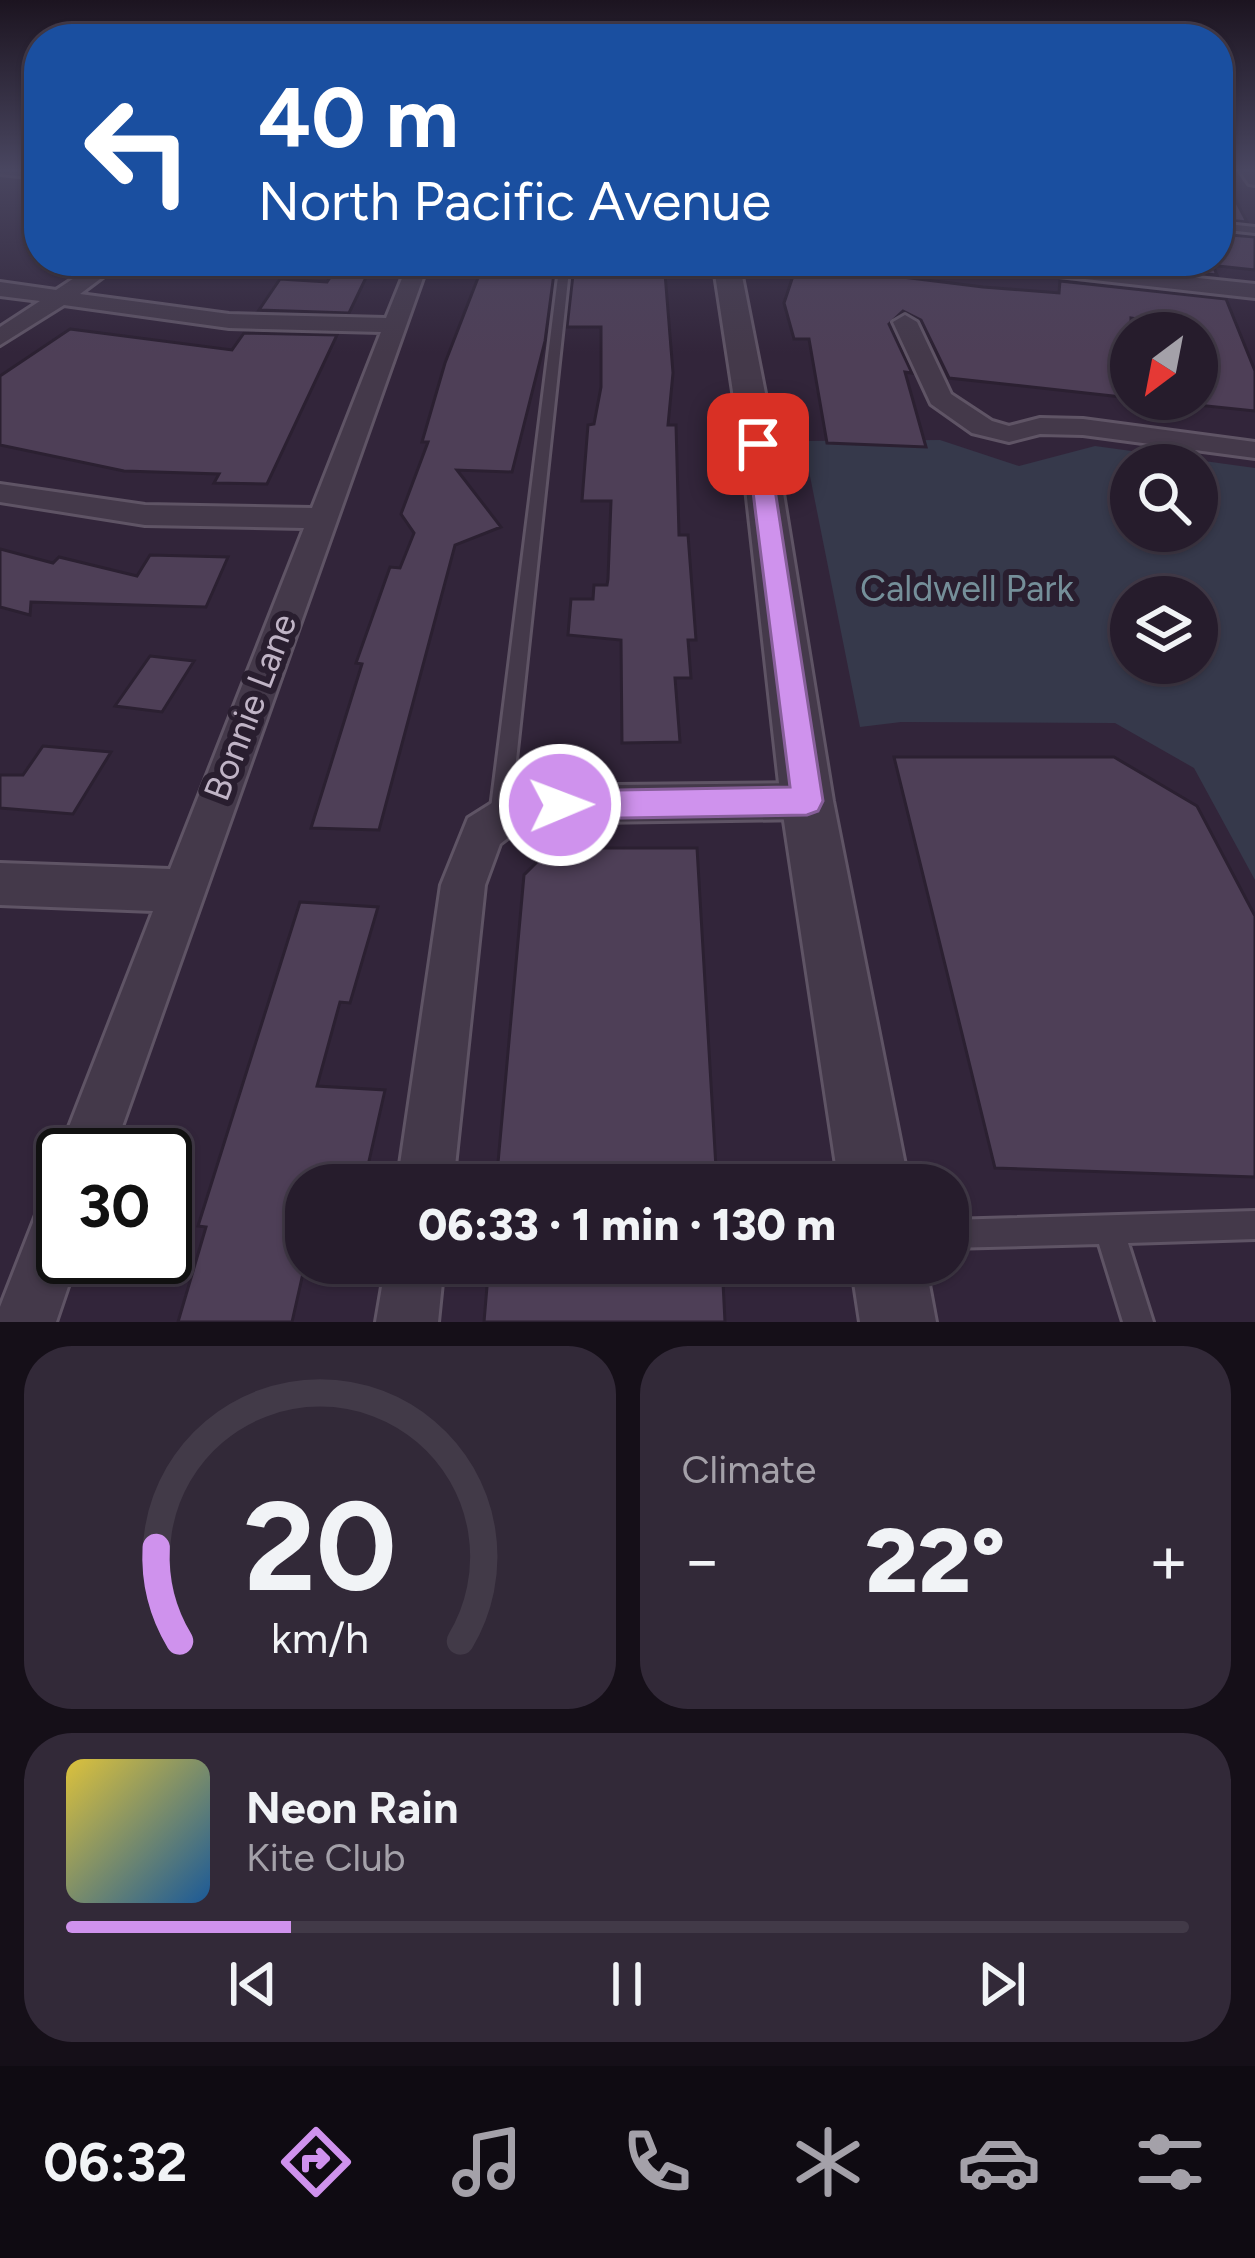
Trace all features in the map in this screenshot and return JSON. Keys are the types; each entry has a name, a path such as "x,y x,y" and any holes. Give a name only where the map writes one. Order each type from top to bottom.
{"street":[{"path":"0,338 92,276"},
{"name":"Bonnie Lane","path":"96,1128 413,276"},
{"path":"729,276 758,444 807,801 870,1164"},
{"path":"1116,276 1255,291"},
{"path":"0,290 229,321 393,325"},
{"path":"905,322 940,398 982,427 1009,434 1040,426 1083,427 1255,450"},
{"path":"0,493 145,515 322,518"},
{"path":"428,1164 463,885 483,832 518,805 807,801"},
{"path":"0,884 181,891"},
{"path":"25,1322 39,1284"},
{"path":"407,1322 412,1284"},
{"path":"891,1284 898,1322"}],"lane":[{"path":"500,820 563,276"},
{"path":"969,1233 1255,1225"},
{"path":"1109,1229 1138,1322"}],"green space":[{"name":"Caldwell Park","path":"940,440 1019,466 1095,446 1110,448 1110,552 1218,552 1218,463 1255,468 1255,880 1194,768 1115,723 901,722 860,727 803,441"}],"building":[{"path":"1233,235 1255,237 1255,270 1233,268"},
{"path":"331,276 367,276 349,313 259,310 280,279 327,282"},
{"path":"479,276 554,276 545,341 512,472 457,470 501,527 455,545 379,830 311,828 362,664 356,663 390,567 400,568 414,533 401,514 428,442 422,442 445,363"},
{"path":"573,276 665,276 673,373 668,425 676,425 679,535 688,535 696,640 688,640 691,678 675,678 680,742 622,743 621,640 568,635 571,599 593,599 594,585 607,585 611,501 582,501 588,425 594,424 601,387 601,327 567,327"},
{"path":"793,276 894,276 1059,293 1060,281 1226,299 1255,371 1255,411 1218,407 1218,312 1110,312 1110,396 949,378 921,320 903,311 889,324 912,373 905,372 926,447 827,443 809,339 794,339 784,303"},
{"path":"70,329 232,350 244,333 337,335 267,484 214,483 219,474 124,471 0,445 0,376"},
{"path":"0,549 137,576 150,555 228,557 206,607 31,602 30,615 0,607"},
{"path":"150,656 194,661 162,712 115,706"},
{"path":"43,746 111,752 73,814 0,808 0,775 23,775"},
{"path":"894,757 1114,757 1197,806 1255,916 1255,1177 995,1168"},
{"path":"560,848 697,848 716,1164 498,1164 524,875 547,852"},
{"path":"300,902 378,907 350,1003 340,1002 317,1086 385,1090 368,1164 285,1164 285,1284 301,1284 292,1322 178,1322 206,1227 198,1226"},
{"path":"487,1284 723,1284 725,1322 484,1322"}],"route":[{"path":"560,805 807,801 758,444"}]}
